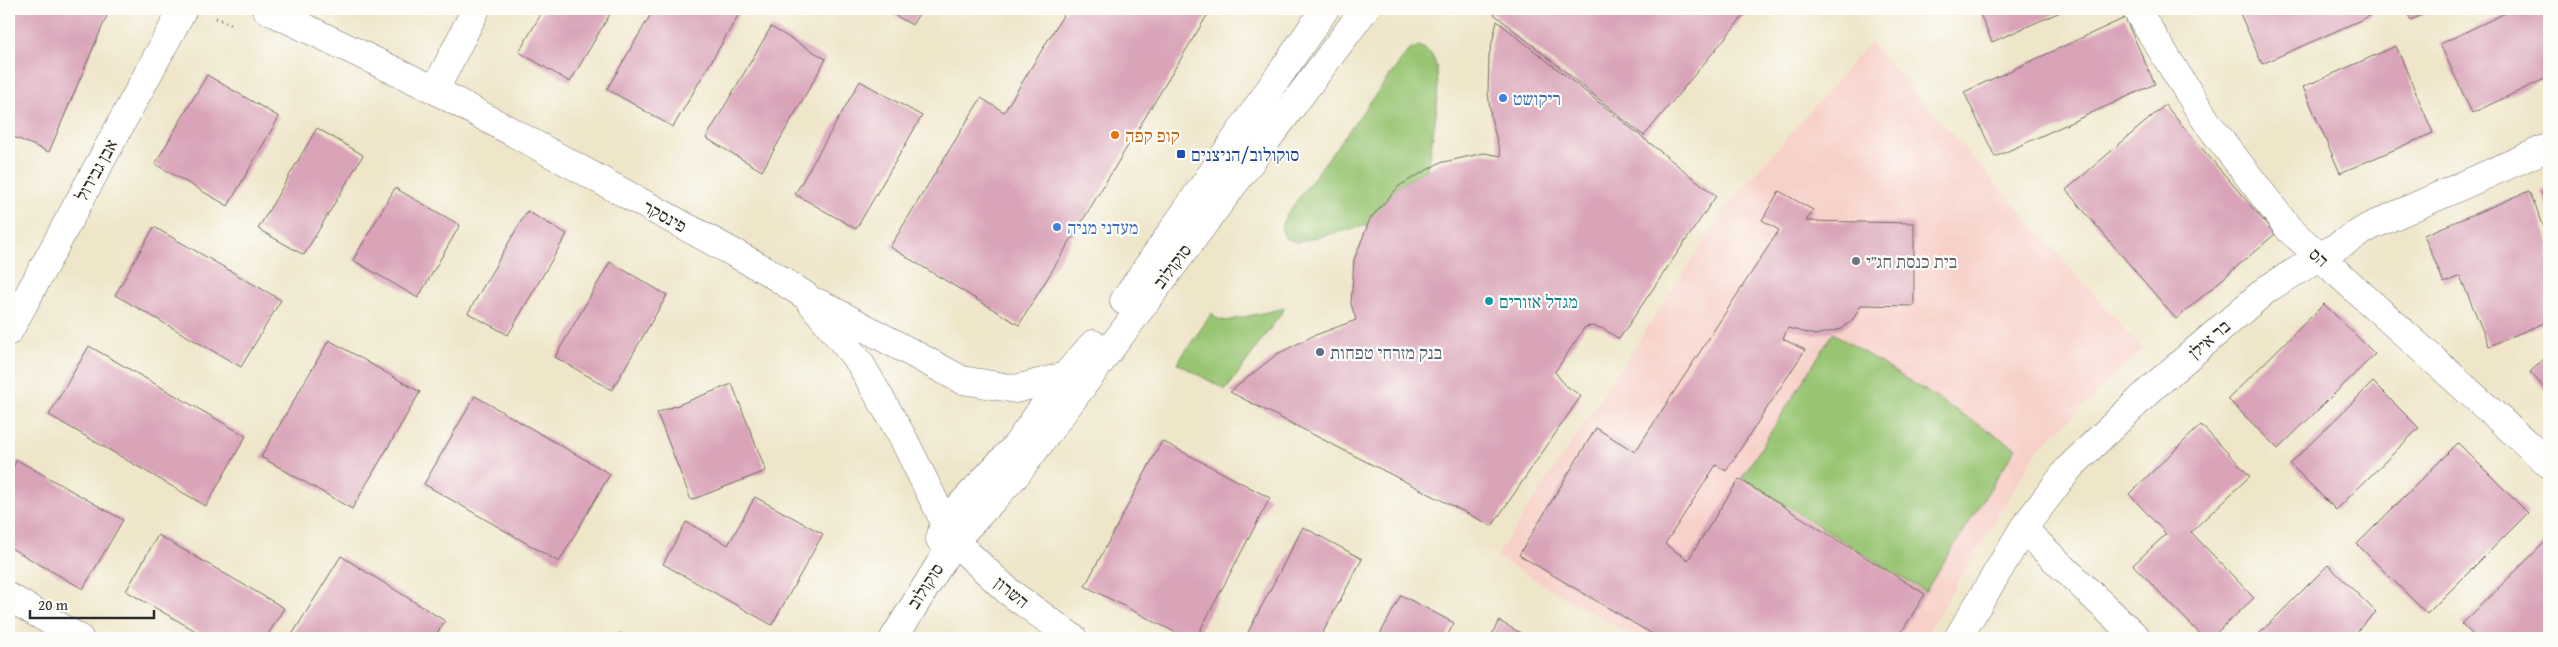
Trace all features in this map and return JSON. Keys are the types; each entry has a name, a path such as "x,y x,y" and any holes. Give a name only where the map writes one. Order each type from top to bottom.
{"street":[{"name":"אבן גבירול","path":"9,331 183,9"},
{"name":"פינסקר","path":"266,9 435,90 767,271 806,296 860,362 903,438 949,532"},
{"path":"435,90 476,9"},
{"name":"סוקולוב","path":"899,629 949,532 1016,446 1065,376 1098,339 1325,9"},
{"name":"סוקולוב","path":"949,532 1015,476 1366,9"},
{"name":"הס","path":"2136,9 2207,122 2289,229 2549,464"},
{"name":"בר אילן","path":"1958,638 2023,529 2069,468 2151,389 2267,289 2369,227 2549,147"},
{"path":"806,296 962,380 1016,389 1065,376"},
{"path":"2023,529 2137,638"},
{"name":"השרון","path":"949,532 1009,592 1073,638"},
{"path":"9,597 79,638"}],"shaded area":[{"path":"1870,42 2142,349 2038,450 1924,638 1635,638 1496,557 1728,205"}],"green space":[{"path":"1419,46 1426,49 1435,61 1437,74 1437,108 1427,169 1399,186 1368,225 1296,242 1285,238 1281,228 1286,215 1408,51"},
{"path":"1285,308 1226,390 1177,363 1212,313 1218,319 1226,321"},
{"path":"1833,333 2016,448 1925,592 1742,478"}],"building":[{"path":"9,9 99,9 108,13 49,152 9,135"},
{"path":"544,9 613,9 570,82 519,52"},
{"path":"654,9 742,9 673,127 607,89"},
{"path":"884,9 922,9 912,25"},
{"path":"1067,9 1211,9 1019,325 890,247 981,98 1004,112"},
{"path":"1488,9 1749,9 1644,136"},
{"path":"1978,9 2067,9 1992,42"},
{"path":"2238,9 2369,9 2372,15 2262,64"},
{"path":"2405,9 2436,9 2411,20"},
{"path":"2514,9 2549,9 2549,77 2472,113 2440,44"},
{"path":"2125,18 2155,84 1995,157 1964,92"},
{"path":"1497,21 1716,196 1619,339 1604,329 1593,326 1585,327 1555,372 1565,385 1581,396 1492,526 1230,392 1277,354 1313,336 1356,320 1351,304 1354,260 1370,219 1399,186 1439,163 1484,153 1501,156 1491,118 1488,92 1489,56"},
{"path":"771,27 826,59 762,171 706,138"},
{"path":"2396,46 2433,133 2340,173 2303,87"},
{"path":"207,75 279,117 228,206 155,164"},
{"path":"860,81 922,116 856,229 795,194"},
{"path":"2165,105 2275,234 2176,319 2066,190"},
{"path":"317,128 363,155 304,255 258,229"},
{"path":"395,188 460,225 418,298 353,260"},
{"path":"2549,188 2549,210 2541,192"},
{"path":"9,191 16,195 9,206"},
{"path":"1779,191 1813,210 1806,221 1914,223 1914,306 1861,305 1854,318 1842,329 1815,335 1788,328 1783,339 1805,350 1726,471 1716,465 1665,544 1688,560 1739,479 1925,594 1898,638 1659,638 1519,555 1596,428 1635,452 1779,230 1762,220"},
{"path":"2529,191 2549,239 2549,321 2489,346 2460,276 2444,283 2424,235"},
{"path":"527,211 567,234 508,335 468,313"},
{"path":"154,227 281,300 241,367 115,295"},
{"path":"610,262 667,295 612,390 555,357"},
{"path":"2324,304 2375,354 2278,449 2228,399"},
{"path":"329,340 420,392 352,509 261,457"},
{"path":"89,346 246,436 206,506 49,415"},
{"path":"2549,354 2549,393 2530,372"},
{"path":"2373,382 2419,428 2336,510 2290,464"},
{"path":"732,384 766,471 691,500 657,413"},
{"path":"475,396 610,474 559,562 424,484"},
{"path":"2201,425 2250,476 2191,532 2254,598 2211,638 2204,638 2133,565 2166,534 2129,494"},
{"path":"1162,441 1270,498 1196,638 1186,638 1085,586"},
{"path":"2458,443 2528,513 2427,614 2357,544"},
{"path":"17,460 123,520 83,589 9,547 9,474"},
{"path":"755,497 823,534 772,625 663,564 686,522 728,545"},
{"path":"1303,527 1362,559 1320,638 1245,638"},
{"path":"158,535 284,608 266,638 208,638 126,591"},
{"path":"2545,542 2549,547 2549,638 2476,638 2462,624"},
{"path":"341,556 445,621 434,638 290,638"},
{"path":"2328,565 2376,612 2350,638 2255,638"},
{"path":"1401,595 1454,623 1446,638 1378,638"},
{"path":"1499,621 1530,638 1490,638"},
{"path":"620,633 629,638 617,638"}],"place":[{"name":"ריקושט","path":"1503,98"},
{"name":"קופ קפה","path":"1115,135"},
{"name":"סוקולוב/הניצנים","path":"1181,154"},
{"name":"מעדני מניה","path":"1057,227"},
{"name":"בית כנסת חג״י","path":"1856,261"},
{"name":"מגדל אזורים","path":"1489,301"},
{"name":"בנק מזרחי טפחות","path":"1320,352"}]}
